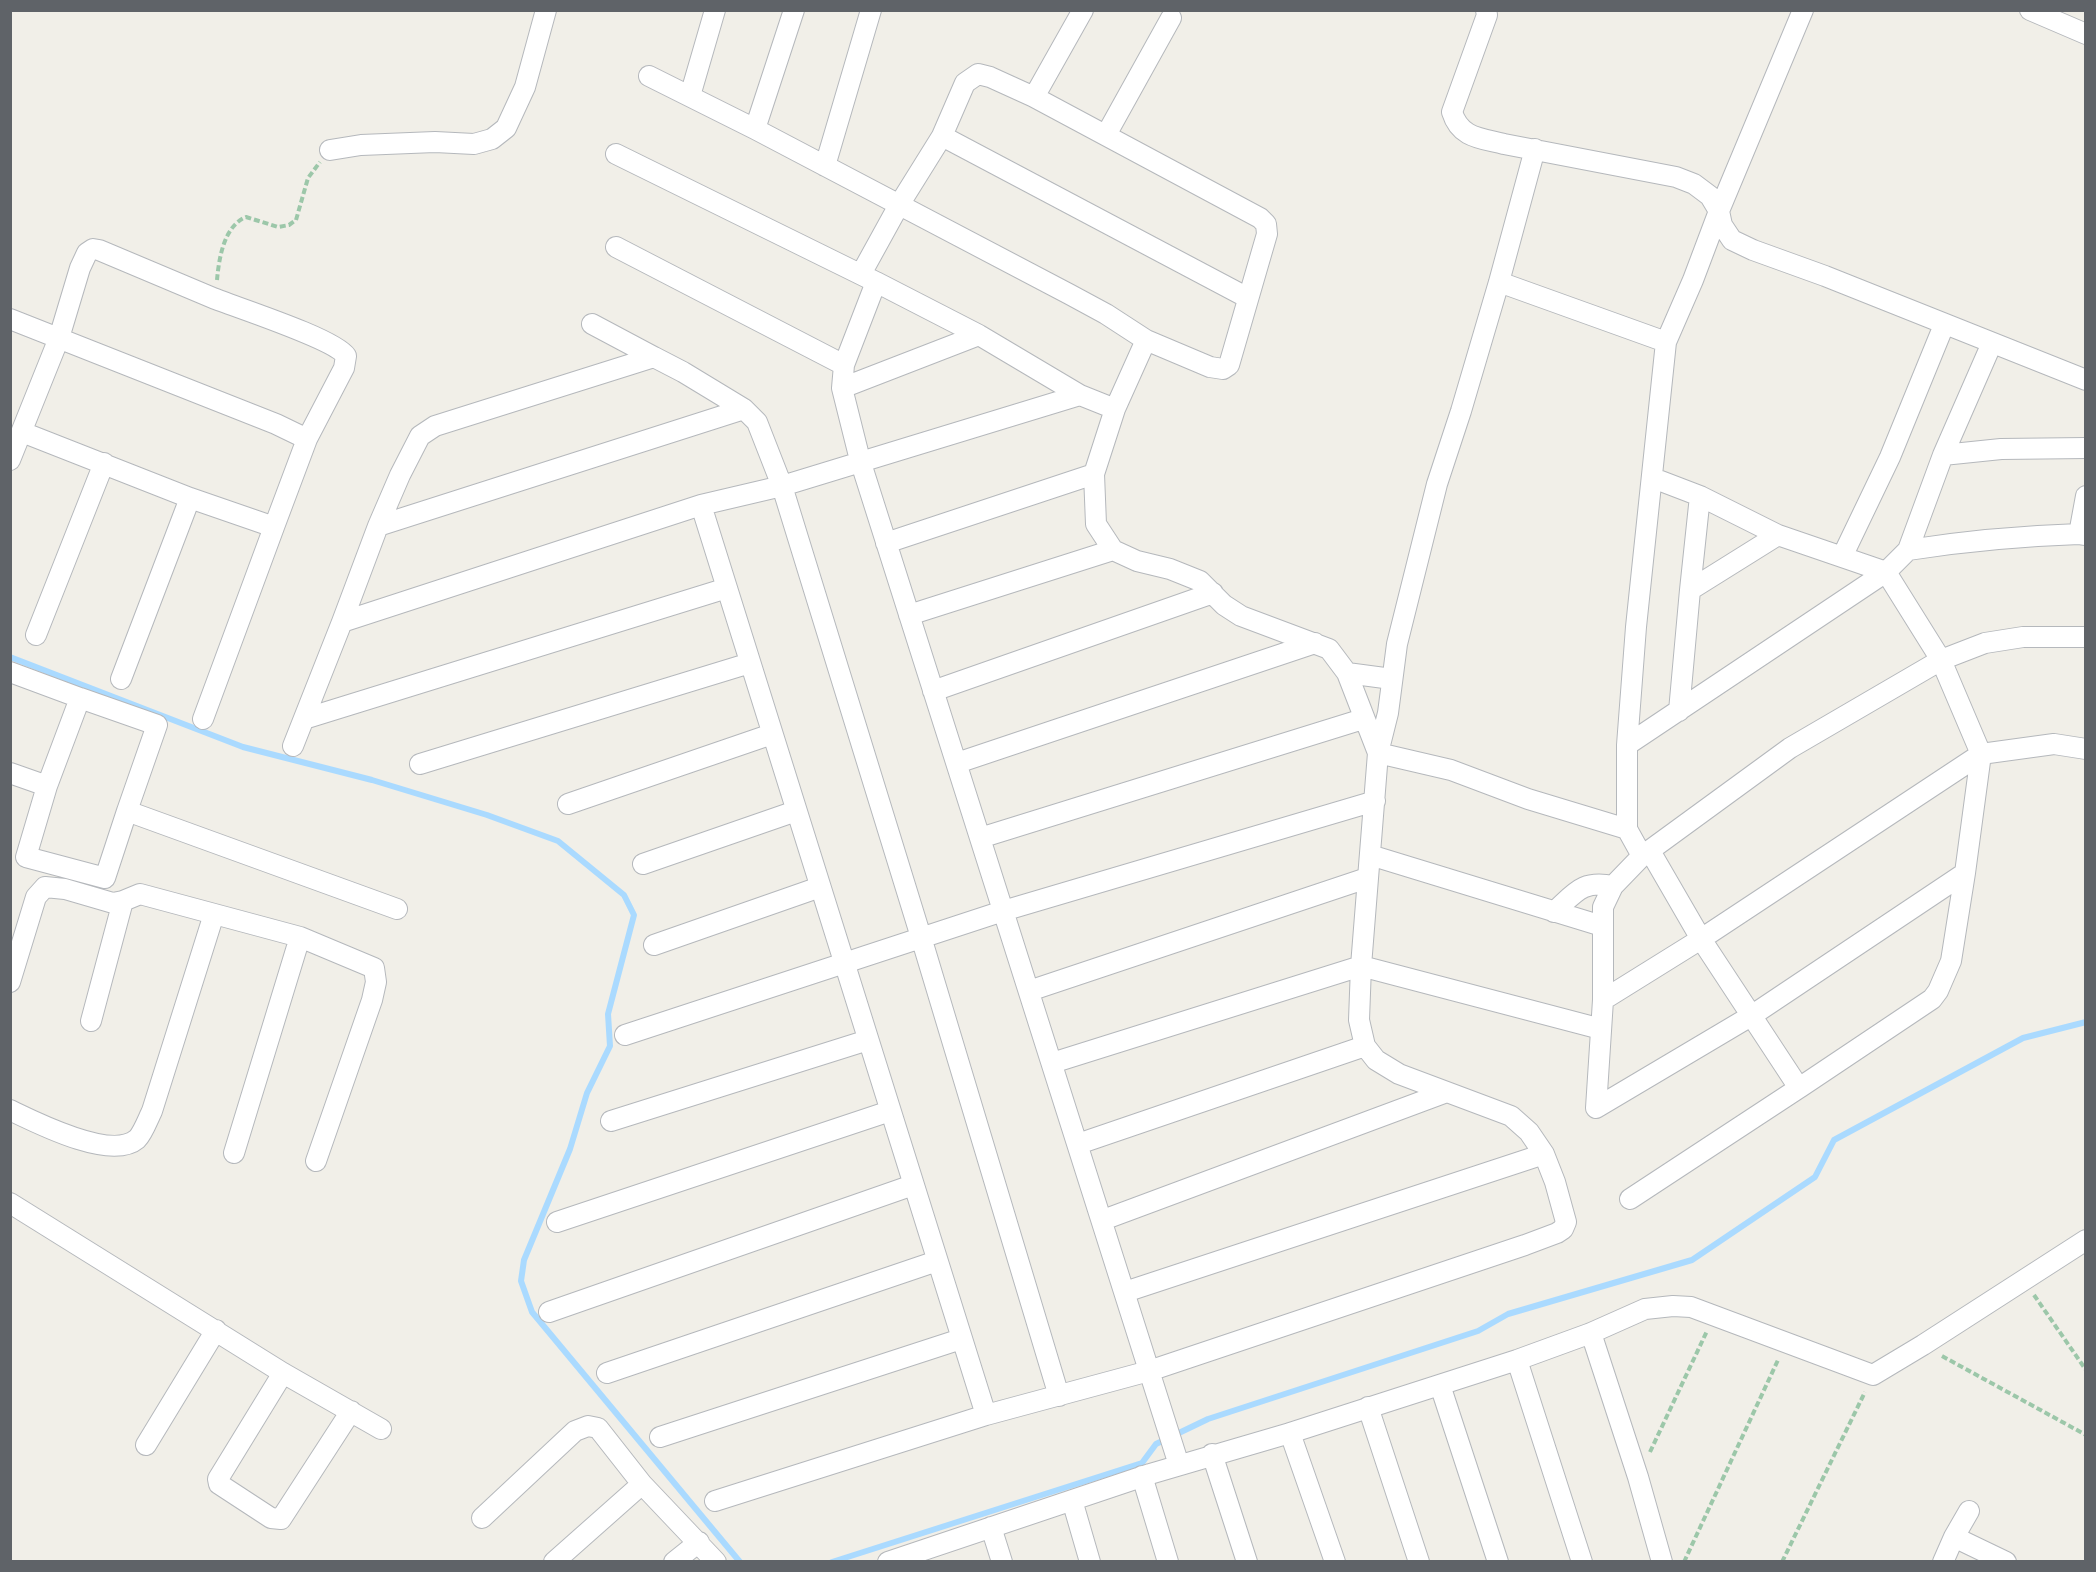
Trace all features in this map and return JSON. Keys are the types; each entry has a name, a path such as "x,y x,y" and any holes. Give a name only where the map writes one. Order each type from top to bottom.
{"street":[{"path":"330,150 361,145 474,144 492,139 506,128 525,87 546,10"},
{"path":"690,96 715,10"},
{"path":"755,129 794,10"},
{"path":"825,166 871,10"},
{"path":"1034,97 1083,10"},
{"path":"1486,10 1487,15 1452,112 1455,122 1462,131 1476,137 1676,177 1694,184 1710,196 1719,211 1722,225 1732,240 2085,380"},
{"path":"1626,829 1627,745 1636,627 1666,342 1803,10"},
{"path":"2030,10 2085,34"},
{"path":"1106,135 1171,18"},
{"path":"649,76 755,129 825,166 899,205 1087,304 1146,340 1210,367 1223,369 1228,365 1267,234 1266,224 1260,218 1034,97 978,74 965,83 942,136 899,205 868,278 844,365 842,388 860,460 1173,1446"},
{"path":"942,136 1248,298"},
{"path":"716,1501 986,1415 1149,1371 1557,1233 1563,1229 1566,1222 1555,1182 1544,1154 1530,1132 1511,1116 1399,1074 1376,1060 1365,1046 1359,1020 1377,753 1388,713 1397,644 1437,484 1499,282 1535,149"},
{"path":"616,154 868,278 979,335 1080,395 1115,409"},
{"path":"616,247 844,365"},
{"path":"10,460 58,338 80,268 87,253 93,249 295,329 343,351 346,356 344,368 307,439 203,719"},
{"path":"1499,282 1666,342"},
{"path":"10,320 276,424 307,439"},
{"path":"592,324 683,372 744,409 757,422 782,486 1059,1396"},
{"path":"1842,557 1890,457 1944,324"},
{"path":"842,388 979,335"},
{"path":"1146,340 1115,409 1094,474 1096,524 1113,550 1137,561 1187,575 1200,581 1224,605 1241,616 1329,649 1347,673 1377,753"},
{"path":"1627,745 1886,572 1908,550 1943,455 1992,343"},
{"path":"293,746 378,526 420,436 435,426 654,357"},
{"path":"342,622 701,505 782,486 860,460 1080,395"},
{"path":"378,526 744,409"},
{"path":"22,432 190,498 274,527"},
{"path":"1943,455 2001,449 2085,448"},
{"path":"36,635 104,463"},
{"path":"886,543 1094,474"},
{"path":"1630,1199 1932,999 1951,962 1981,754 1941,660 1886,572 1778,535 1700,496 1653,478"},
{"path":"1679,711 1689,590 1700,496"},
{"path":"1908,550 2012,536 2082,534 2085,496"},
{"path":"121,679 190,498"},
{"path":"701,505 986,1415"},
{"path":"1689,590 1778,535"},
{"path":"909,615 1113,550"},
{"path":"304,718 727,588"},
{"path":"933,691 1213,593"},
{"path":"1965,873 1751,1016 1596,1108 1603,1000 1603,907 1613,885 1646,853 1790,748 1941,660 1985,643 2023,637 2085,637"},
{"path":"957,763 1315,643"},
{"path":"420,764 750,663"},
{"path":"10,672 157,726 105,878 26,857 47,786 80,698"},
{"path":"1347,673 1392,679"},
{"path":"980,838 1363,719"},
{"path":"568,804 772,734"},
{"path":"1603,1000 1701,939 1981,754 2054,744 2085,749"},
{"path":"1377,753 1451,770 1528,799 1626,829 1646,853 1799,1088"},
{"path":"10,773 47,786"},
{"path":"625,1035 1003,911 1375,801"},
{"path":"128,811 397,909"},
{"path":"643,864 796,811"},
{"path":"1371,855 1602,926"},
{"path":"1029,991 1367,878"},
{"path":"1554,912 1583,886 1598,883 1613,885"},
{"path":"10,982 36,897 45,887 65,889 114,903 140,894 150,895 300,937 374,968 376,982 372,1000 316,1161"},
{"path":"654,945 820,887"},
{"path":"91,1021 123,901"},
{"path":"10,1110 85,1141 109,1145 125,1144 138,1138 152,1111 214,914"},
{"path":"234,1153 300,937"},
{"path":"1052,1064 1361,966 1601,1029"},
{"path":"611,1121 868,1040"},
{"path":"1078,1144 1365,1046"},
{"path":"1103,1220 1447,1092"},
{"path":"557,1222 890,1111"},
{"path":"1125,1292 1544,1154"},
{"path":"549,1312 913,1185"},
{"path":"10,1203 283,1373 381,1429"},
{"path":"1173,1446 1212,1455 1290,1433 1517,1360 1591,1333 1645,1309 1664,1307 1691,1307 1873,1375 2085,1240"},
{"path":"607,1373 937,1261"},
{"path":"146,1445 216,1330"},
{"path":"1591,1333 1638,1477 1662,1562"},
{"path":"660,1437 961,1339"},
{"path":"1517,1360 1582,1562"},
{"path":"283,1373 218,1477 219,1484 272,1518 281,1519 351,1411"},
{"path":"1440,1385 1498,1562"},
{"path":"1368,1407 1419,1562"},
{"path":"482,1518 575,1431 588,1426 598,1428 642,1484 716,1562"},
{"path":"1290,1433 1335,1562"},
{"path":"888,1562 920,1557 991,1527 1142,1476 1173,1446"},
{"path":"1212,1455 1247,1562"},
{"path":"1142,1476 1168,1562"},
{"path":"554,1562 642,1484"},
{"path":"1072,1500 1090,1562"},
{"path":"1943,1562 1969,1510"},
{"path":"991,1527 1002,1562"},
{"path":"1954,1537 2006,1562"},
{"path":"675,1562 699,1542"}],"path":[{"path":"215,299 218,266 231,228 237,221 246,217 278,227 289,225 296,220 308,178 330,150"},
{"path":"2024,1280 2085,1370"},
{"path":"1638,1477 1714,1317"},
{"path":"1684,1562 1786,1343"},
{"path":"1923,1345 2085,1435"},
{"path":"1782,1562 1873,1375"}],"waterway":[{"path":"10,657 243,747 372,780 487,815 558,841 624,895 634,915 608,1014 610,1046 587,1093 570,1149 524,1260 521,1281 532,1312 740,1562"},
{"path":"832,1562 1142,1463 1156,1444 1208,1419 1478,1331 1508,1314 1692,1260 1815,1177 1834,1140 2023,1038 2086,1022"}]}
